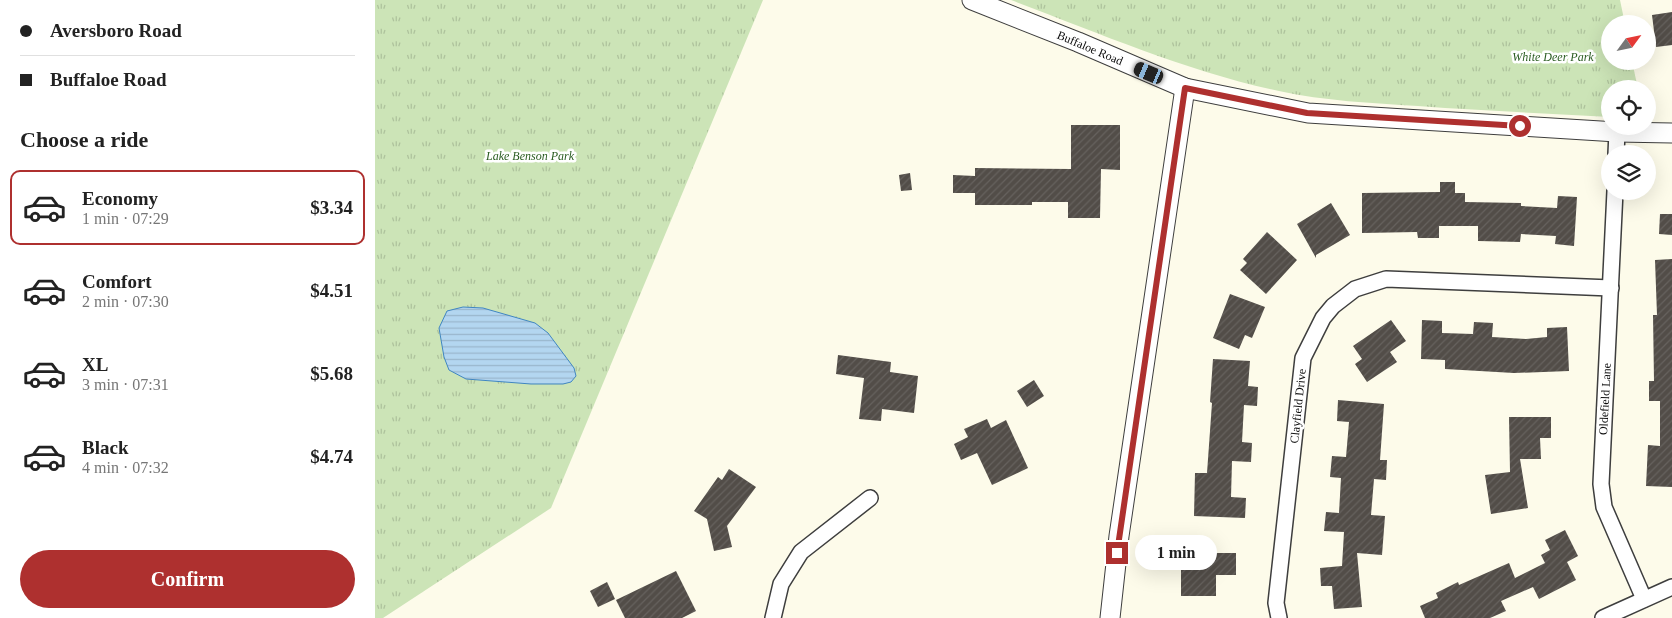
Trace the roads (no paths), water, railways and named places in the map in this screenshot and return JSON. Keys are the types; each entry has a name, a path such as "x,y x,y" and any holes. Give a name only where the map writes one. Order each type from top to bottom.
{"street":[{"name":"Buffaloe Road","path":"972,0 1078,42 1185,88 1307,113 1601,131"},
{"path":"1110,618 1119,536 1185,88"},
{"name":"Buffaloe Road","path":"1656,133 1672,133"},
{"name":"Oldefield Lane","path":"1615,200 1601,484 1604,507 1644,599"},
{"name":"Clayfield Drive","path":"1279,618 1276,603 1303,358 1323,318 1333,306 1355,289 1386,279 1611,288"},
{"path":"773,618 781,584 801,552 870,498"},
{"path":"1603,618 1672,587"}],"water":[{"path":"463,307 483,308 535,323 548,333 574,368 576,376 571,382 563,384 531,384 466,379 449,370 444,357 439,328 447,311"}],"park label":[{"name":"White Deer Park","path":"1553,57"},
{"name":"Lake Benson Park","path":"530,156"}]}
